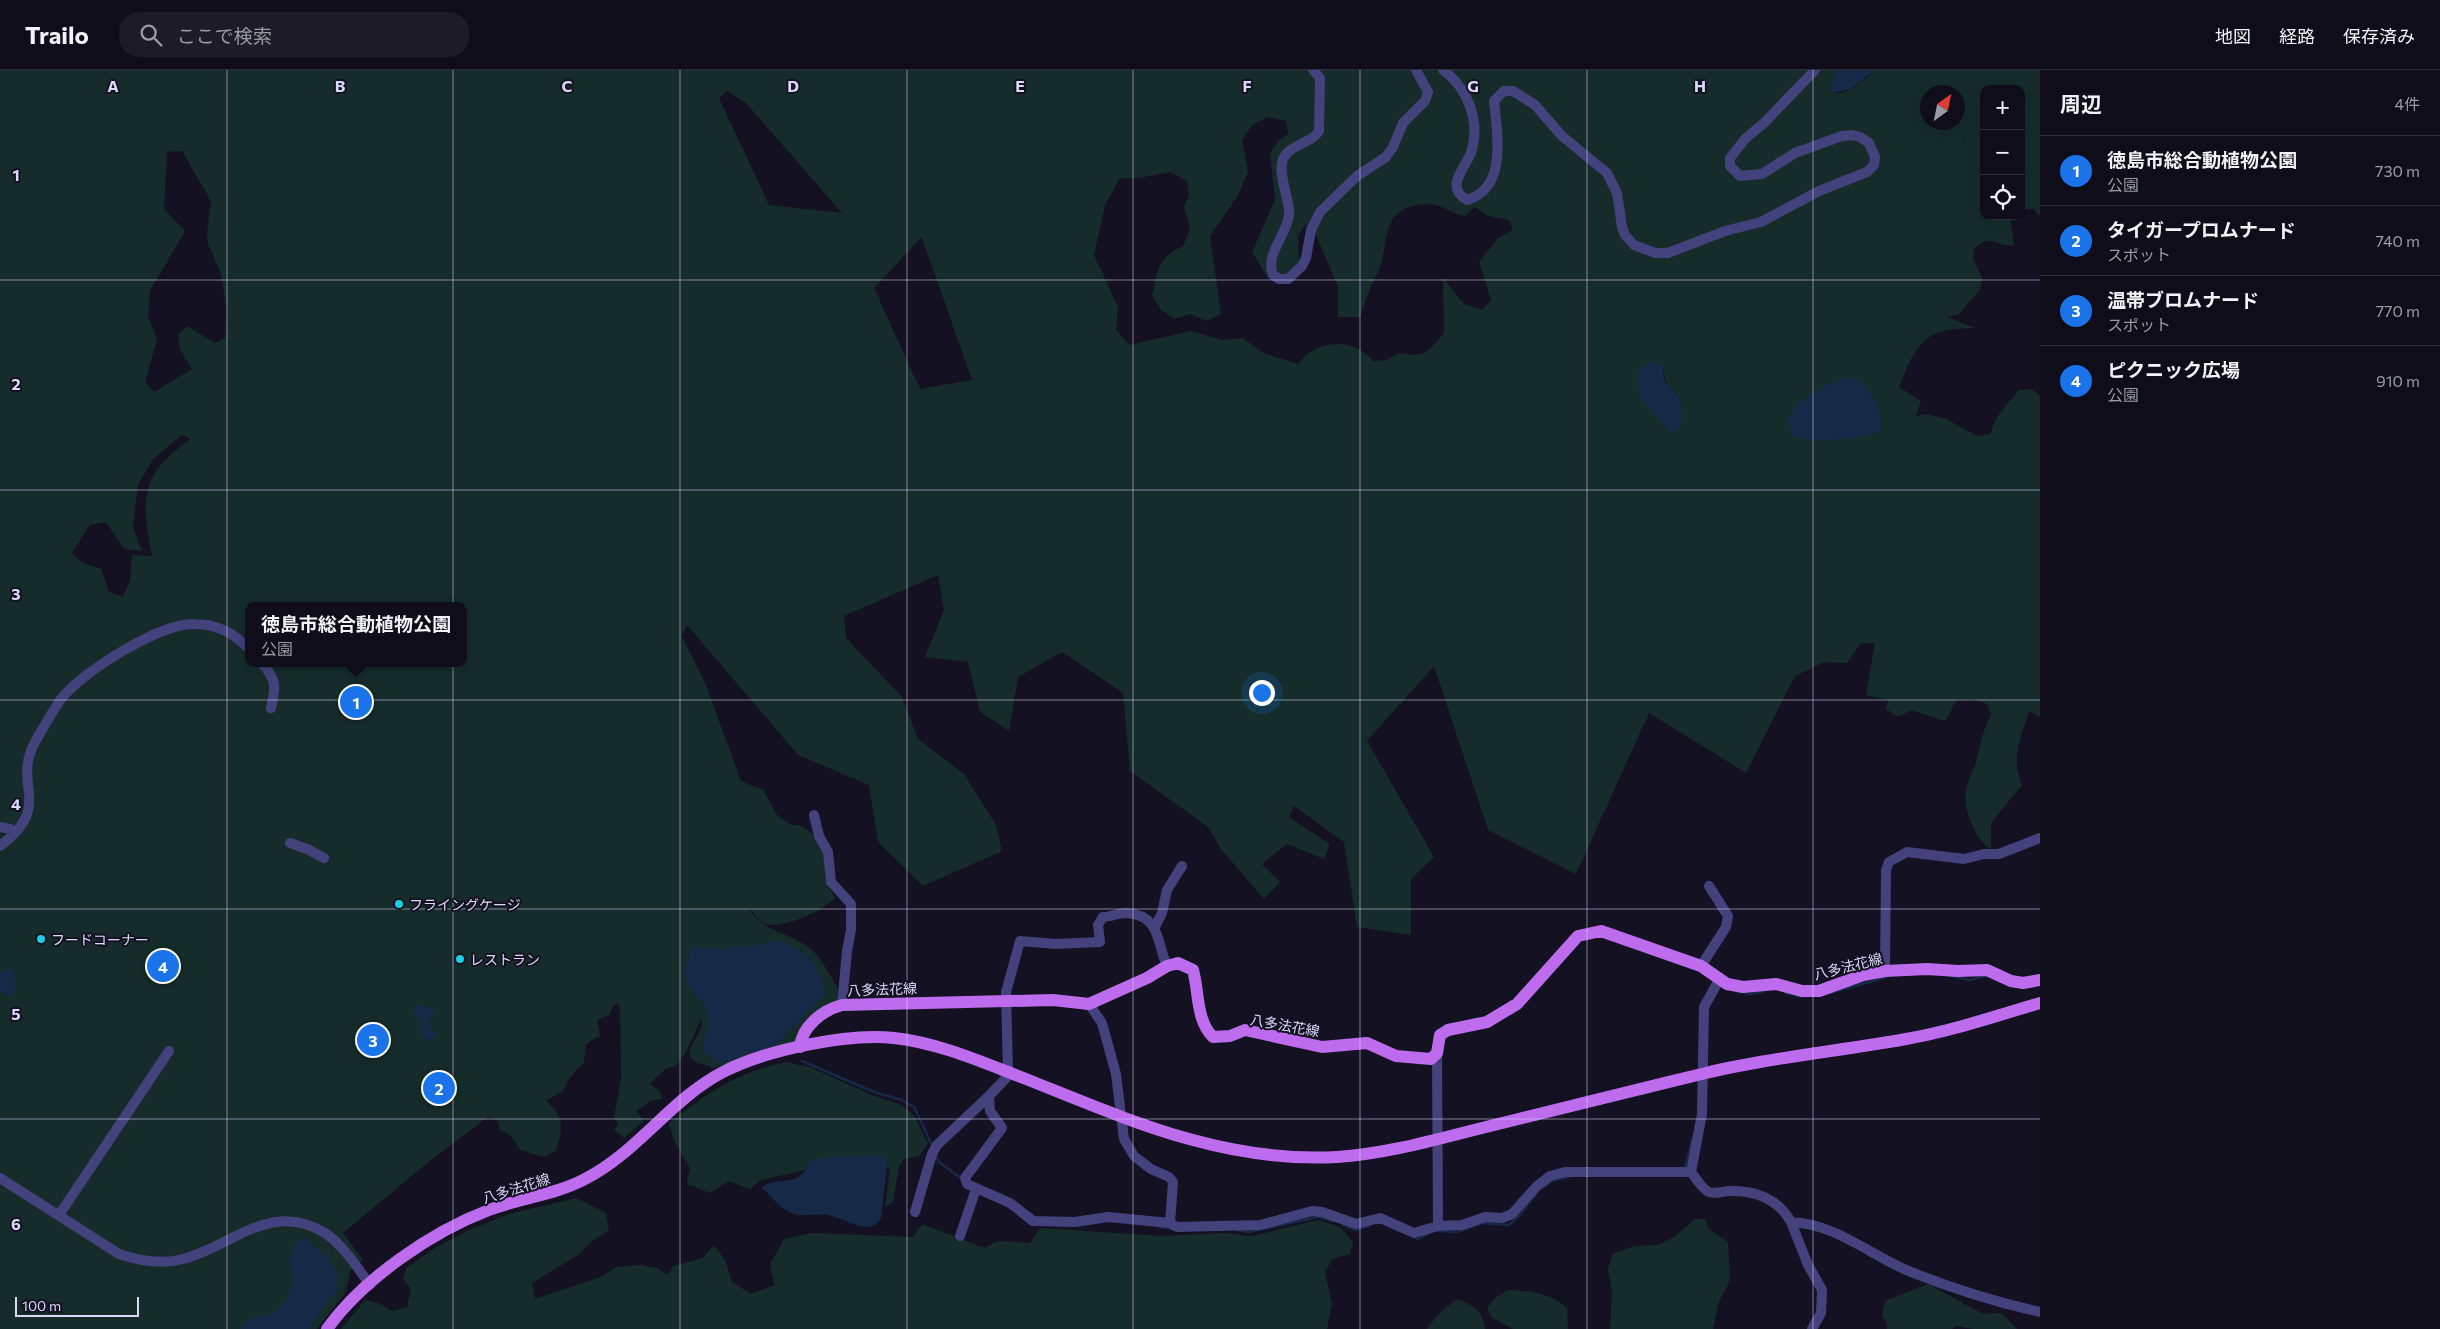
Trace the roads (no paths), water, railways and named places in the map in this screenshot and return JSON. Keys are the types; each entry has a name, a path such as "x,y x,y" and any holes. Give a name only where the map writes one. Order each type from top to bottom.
{"main road":[{"name":"八多法花線","path":"800,1046 801,1037 812,1023 834,1007 842,1005 1053,1000 1089,1004 1140,982 1167,966 1178,963 1193,970 1199,1007 1207,1031 1213,1037 1230,1036 1245,1030 1322,1047 1367,1043 1396,1056 1431,1059 1437,1053 1440,1036 1448,1030 1487,1022 1518,1004 1578,936 1601,931 1700,966 1720,980 1743,987 1776,984 1802,991 1819,991 1863,975 1885,971 1927,969 1987,970 2011,981 2023,983 2040,980"},
{"name":"八多法花線","path":"327,1329 340,1311 370,1284 435,1235 490,1209 542,1196 579,1183 605,1169 696,1090 723,1072 800,1046 840,1039 896,1038 928,1044 1008,1072 1181,1138 1229,1150 1274,1156 1338,1157 1381,1151 1438,1139 1737,1066 1911,1039 1970,1025 2040,1003"}],"street":[{"path":"1313,70 1320,78 1319,131 1315,138 1290,150 1280,167 1286,187 1289,210 1288,224 1270,263 1273,275 1279,279 1288,279 1302,266 1310,230 1320,212 1357,176 1386,157 1393,147 1402,123 1424,101 1428,92 1416,70"},
{"path":"1443,70 1460,85 1468,100 1473,118 1474,138 1471,153 1457,181 1456,187 1461,196 1467,200 1476,197 1488,185 1493,176 1498,140 1494,101 1504,91 1513,91 1535,105 1562,136 1606,173 1617,193 1625,235 1634,245 1655,253 1668,253 1725,231 1761,222 1819,191 1867,172 1874,164 1875,157 1869,144 1860,137 1852,135 1842,136 1795,153 1762,174 1740,176 1730,166 1730,158 1745,139 1814,70"},
{"path":"0,846 15,833 29,813 31,803 28,764 35,743 61,700 78,682 124,650 162,631 179,625 194,624 217,627 233,635 245,645"},
{"path":"265,667 274,677 276,684 271,708"},
{"path":"814,815 819,836 830,860 831,882 851,904 851,930 842,1005"},
{"path":"0,827 10,828 15,833"},
{"path":"1885,971 1886,870 1889,862 1907,852 1954,859 1999,854 2040,838"},
{"path":"290,843 307,848 324,858"},
{"path":"1155,927 1162,913 1167,890 1182,866"},
{"path":"1700,966 1726,927 1728,916 1709,886"},
{"path":"915,1212 932,1154 937,1145 1006,1078 1008,1072 1006,992 1020,941 1056,944 1100,942 1098,925 1103,917 1124,913 1143,916 1151,921 1155,927 1167,966"},
{"path":"1720,980 1704,1007 1702,1114 1691,1172 1706,1191 1712,1193 1746,1192 1774,1200 1784,1209 1808,1265 1822,1290 1820,1313 1812,1329"},
{"path":"1089,1004 1102,1023 1116,1074 1124,1139 1134,1156 1151,1169 1169,1177 1173,1182 1170,1223"},
{"path":"59,1215 169,1051"},
{"path":"1437,1053 1438,1226"},
{"path":"989,1096 990,1111 1002,1128 965,1178 967,1184 1010,1204 1032,1220 1075,1222 1108,1217 1170,1223 1177,1227 1260,1225 1312,1211 1322,1212 1356,1224 1380,1218 1414,1233 1438,1226 1462,1225 1485,1217 1502,1218 1512,1214 1537,1186 1550,1176 1565,1172 1691,1172"},
{"path":"0,1178 119,1254 156,1263 182,1260 262,1224 277,1221 295,1222 325,1234 336,1242 370,1284"},
{"path":"960,1236 976,1189"},
{"path":"1791,1222 1804,1222 1835,1232 1910,1271 2040,1312"}],"water":[{"path":"1834,70 1877,70 1850,88 1839,92 1831,92"},
{"path":"1649,362 1656,362 1663,367 1664,379 1677,395 1681,404 1681,422 1676,431 1671,433 1640,398 1638,371"},
{"path":"1847,377 1860,381 1870,392 1880,413 1882,427 1880,432 1823,440 1800,439 1792,436 1788,418 1796,404 1826,385"},
{"path":"776,940 794,947 809,959 820,975 825,994 785,1035 779,1044 719,1064 703,1050 708,1016 703,1004 686,982 686,965 693,947 722,950 736,945 749,947"},
{"path":"12,967 15,984 13,997 0,992 0,972"},
{"path":"417,1005 434,1009 434,1015 428,1020 430,1028 438,1033 432,1040 424,1039 421,1036 423,1021 412,1010"},
{"path":"879,1155 885,1157 887,1165 881,1218 870,1227 856,1225 828,1215 793,1214 782,1207 762,1188 771,1183 797,1178 810,1161 820,1158"},
{"path":"305,1239 327,1256 338,1275 337,1291 322,1308 309,1329 240,1329 243,1324 252,1318 274,1312 286,1300 291,1287 291,1252 297,1241"}],"waterway":[{"path":"1950,976 1970,980 1984,976"},
{"path":"1830,993 1887,977"},
{"path":"1738,992 1751,994 1764,991"},
{"path":"1786,993 1803,997"},
{"path":"802,1061 874,1092 902,1100 914,1107 933,1147"},
{"path":"1685,1168 1692,1140"},
{"path":"936,1155 939,1162 962,1179"},
{"path":"1544,1187 1554,1180 1569,1177"},
{"path":"1436,1231 1457,1232 1483,1223 1509,1225 1520,1215 1536,1194"},
{"path":"1236,1230 1249,1232 1317,1217 1333,1221"},
{"path":"1343,1225 1356,1230 1369,1226"},
{"path":"1159,1227 1171,1229"},
{"path":"1413,1236 1418,1239 1428,1234"}],"place":[{"name":"徳島市総合動植物公園","path":"356,702"},
{"name":"フライングケージ","path":"399,904"},
{"name":"フードコーナー","path":"41,939"},
{"name":"レストラン","path":"460,959"},
{"name":"ピクニック広場","path":"163,966"},
{"name":"温帯ブロムナード","path":"373,1040"},
{"name":"タイガープロムナード","path":"439,1088"}]}
